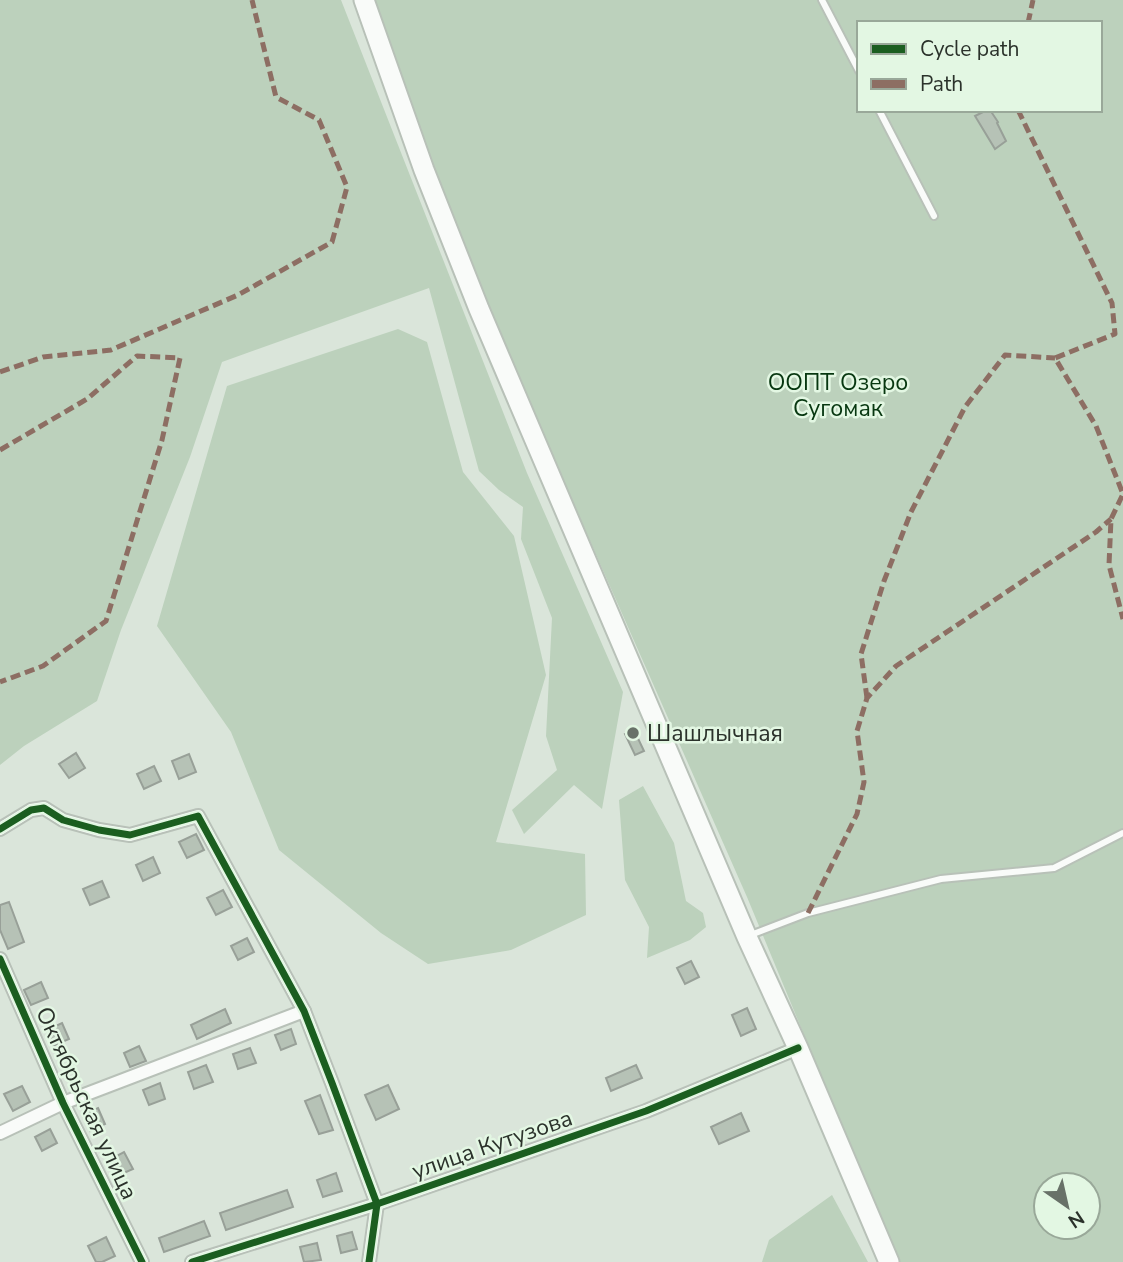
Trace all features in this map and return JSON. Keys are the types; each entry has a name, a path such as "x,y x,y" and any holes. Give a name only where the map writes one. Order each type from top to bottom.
{"main road":[{"path":"363,0 424,170 479,309 889,1262"}],"street":[{"path":"0,829 30,810 44,808 63,820 130,835 198,816 304,1011 377,1203 369,1262"},
{"name":"Октябрьская улица","path":"0,960 64,1102 142,1262"},
{"path":"0,1133 64,1102 304,1011"},
{"name":"улица Кутузова","path":"192,1262 377,1203 646,1111 798,1048"}],"lane":[{"path":"822,0 857,67"},
{"path":"880,112 934,216"},
{"path":"747,937 808,913 941,879 1054,868 1123,833"}],"green space":[{"path":"0,0 341,0 527,473 623,692 602,809 574,785 524,834 512,810 557,770 546,736 552,618 521,539 523,507 479,471 429,288 222,362 190,457 121,630 97,701 24,746 0,765"},
{"name":"ООПТ Озеро Сугомак","path":"373,0 1123,0 1123,1262 898,1262 747,897 486,305 431,163"},
{"path":"398,329 427,342 463,472 514,536 546,675 496,842 585,854 586,915 511,950 428,964 381,933 279,850 231,732 157,626 227,386"},
{"path":"643,786 674,843 686,901 703,913 706,927 690,940 647,958 649,927 625,880 619,800"},
{"path":"832,1195 868,1262 762,1262 769,1240"}],"building":[{"path":"991,112 1006,141 995,149 975,116"},
{"path":"634,730 644,751 635,755 625,734"},
{"path":"76,753 85,768 69,778 59,764"},
{"path":"189,754 196,772 179,779 172,761"},
{"path":"154,766 161,781 144,789 137,774"},
{"path":"196,834 204,850 187,858 179,842"},
{"path":"153,857 160,873 143,881 136,865"},
{"path":"102,881 109,897 90,905 83,889"},
{"path":"223,890 232,907 216,915 207,898"},
{"path":"9,902 24,942 8,949 0,930 0,905"},
{"path":"247,938 254,952 238,960 231,946"},
{"path":"691,961 699,977 685,984 677,968"},
{"path":"41,982 48,998 31,1005 24,990"},
{"path":"747,1008 756,1029 741,1036 732,1015"},
{"path":"225,1009 231,1023 197,1039 191,1025"},
{"path":"62,1023 69,1039 53,1046 47,1030"},
{"path":"291,1029 296,1044 281,1050 275,1035"},
{"path":"139,1046 146,1061 130,1067 124,1053"},
{"path":"250,1048 256,1063 238,1069 233,1054"},
{"path":"206,1065 213,1082 194,1089 188,1072"},
{"path":"636,1065 642,1078 611,1091 606,1078"},
{"path":"160,1083 165,1099 149,1105 143,1090"},
{"path":"388,1085 399,1109 376,1120 365,1095"},
{"path":"22,1086 30,1102 13,1111 4,1094"},
{"path":"320,1095 333,1130 319,1134 305,1101"},
{"path":"98,1108 105,1124 90,1131 83,1115"},
{"path":"741,1113 749,1131 719,1144 711,1127"},
{"path":"50,1129 57,1143 42,1151 35,1137"},
{"path":"124,1152 133,1169 117,1176 109,1160"},
{"path":"336,1173 342,1191 323,1197 317,1180"},
{"path":"287,1190 293,1207 226,1230 220,1213"},
{"path":"204,1221 210,1236 164,1252 159,1238"},
{"path":"352,1232 357,1249 341,1253 337,1236"},
{"path":"106,1237 115,1256 96,1262 88,1246"},
{"path":"317,1243 321,1260 304,1262 300,1247"}],"marked path":[{"path":"0,372 43,357 111,350 238,295 332,242 347,187 319,120 276,97 252,0"},
{"path":"1028,21 1033,0"},
{"path":"1019,112 1112,303 1115,334 1055,358 1096,426 1123,494 1111,519 1109,565 1123,619"},
{"path":"867,698 861,654 884,581 911,512 965,407 1005,355 1055,358"},
{"path":"0,450 87,399 137,356 180,358 162,440 106,621 43,666 0,682"},
{"path":"808,913 857,814 864,782 857,731 867,698 896,666 1096,532 1111,519"}],"cycle path":[{"path":"0,829 31,810 44,808 63,820 130,835 198,816 304,1011 332,1083 377,1204 369,1262"},
{"path":"0,959 63,1103 142,1262"},
{"path":"192,1262 377,1204 646,1111 798,1048"}],"place":[{"name":"Шашлычная","path":"633,733"}]}
